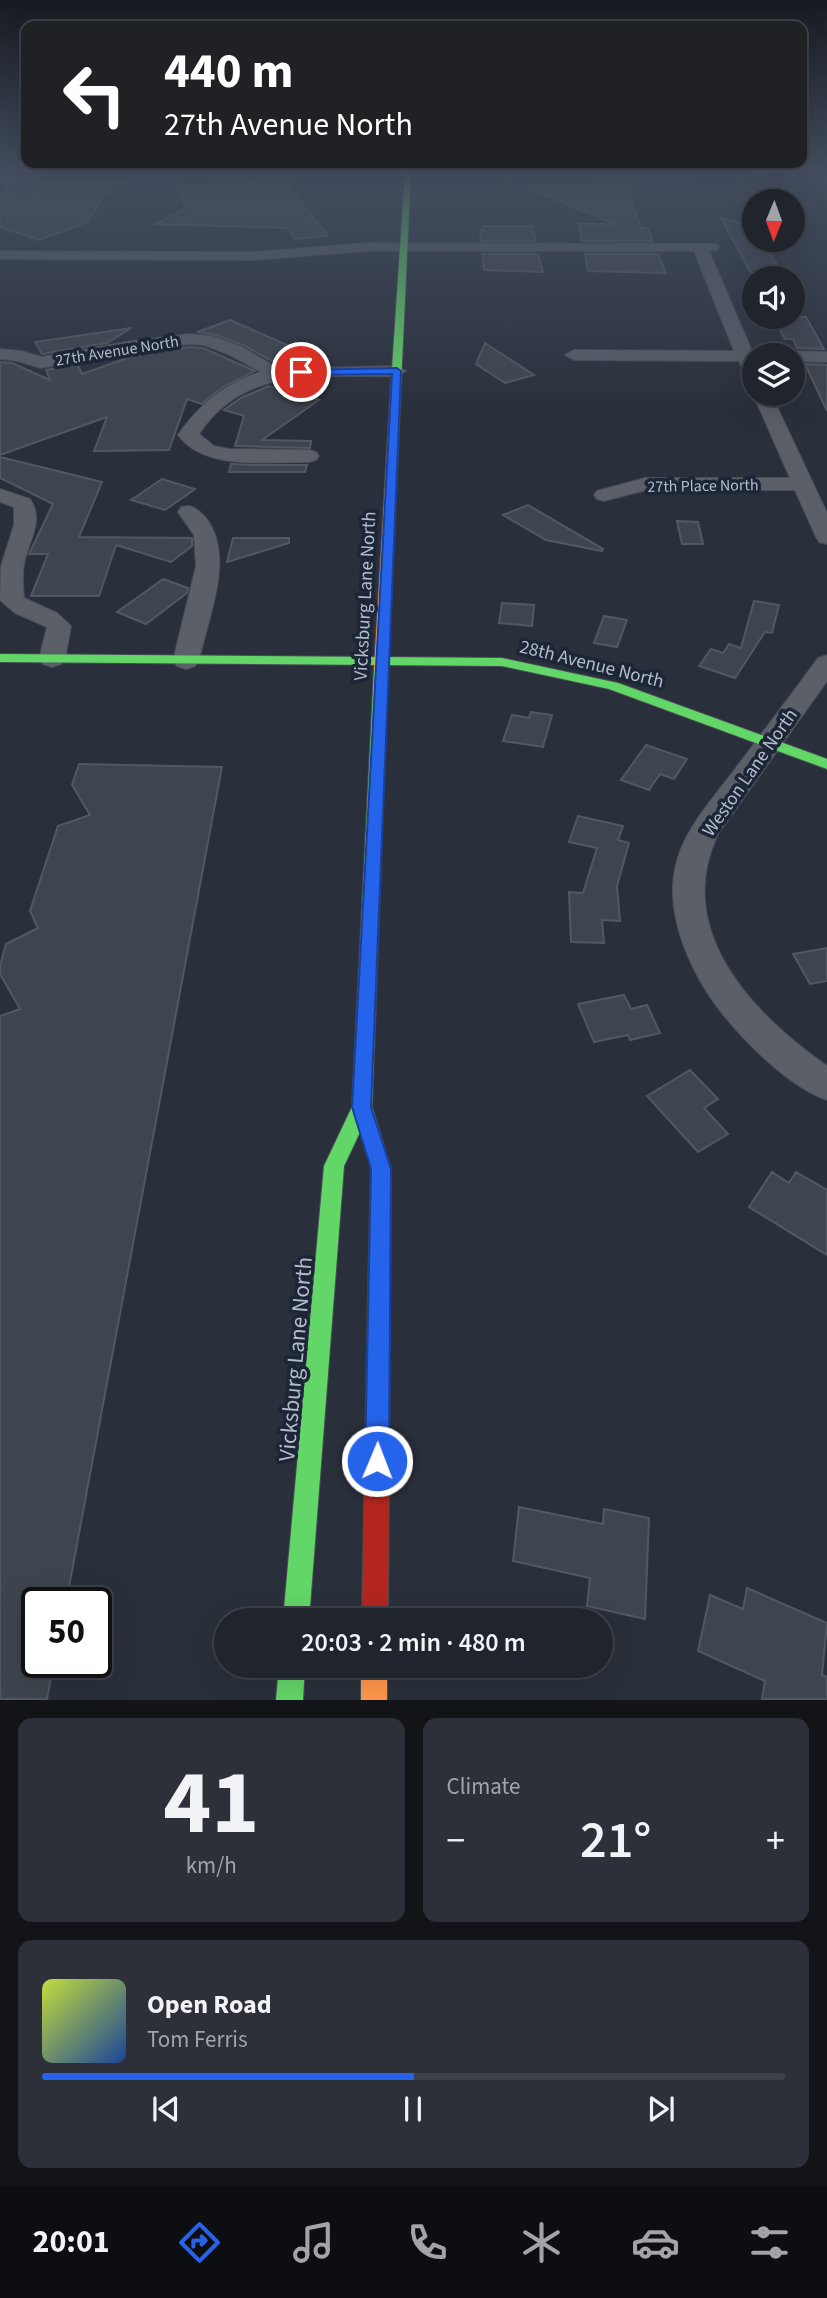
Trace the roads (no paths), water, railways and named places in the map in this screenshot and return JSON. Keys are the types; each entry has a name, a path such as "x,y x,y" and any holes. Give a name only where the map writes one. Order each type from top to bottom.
{"main road":[{"name":"Vicksburg Lane North","path":"375,1608 381,1169 362,1107 402,251"},
{"name":"28th Avenue North","path":"0,658 502,662 558,672 667,704 827,764"},
{"name":"Vicksburg Lane North","path":"297,1608 334,1166 362,1107"},
{"path":"289,1699 291,1678"},
{"path":"374,1678 374,1699"}],"street":[{"path":"0,255 253,256 308,251"},
{"path":"707,251 745,343"},
{"name":"27th Avenue North","path":"0,354 21,356 41,363 132,346 189,339 206,340 236,351 277,374"},
{"path":"574,355 742,356"},
{"path":"805,356 827,356"},
{"path":"309,456 229,455 207,450 188,435 195,423 259,376 397,371"},
{"path":"767,406 827,537"},
{"name":"27th Place North","path":"604,495 645,484 803,484"},
{"path":"0,495 23,503 27,510 27,518 13,560 12,600 18,607 54,620 59,626 52,659"},
{"path":"186,661 204,590 206,568 205,535 189,512"},
{"name":"Weston Lane North","path":"827,663 705,831 691,862 689,897 696,935 712,975 741,1015 782,1054 827,1085"}]}
